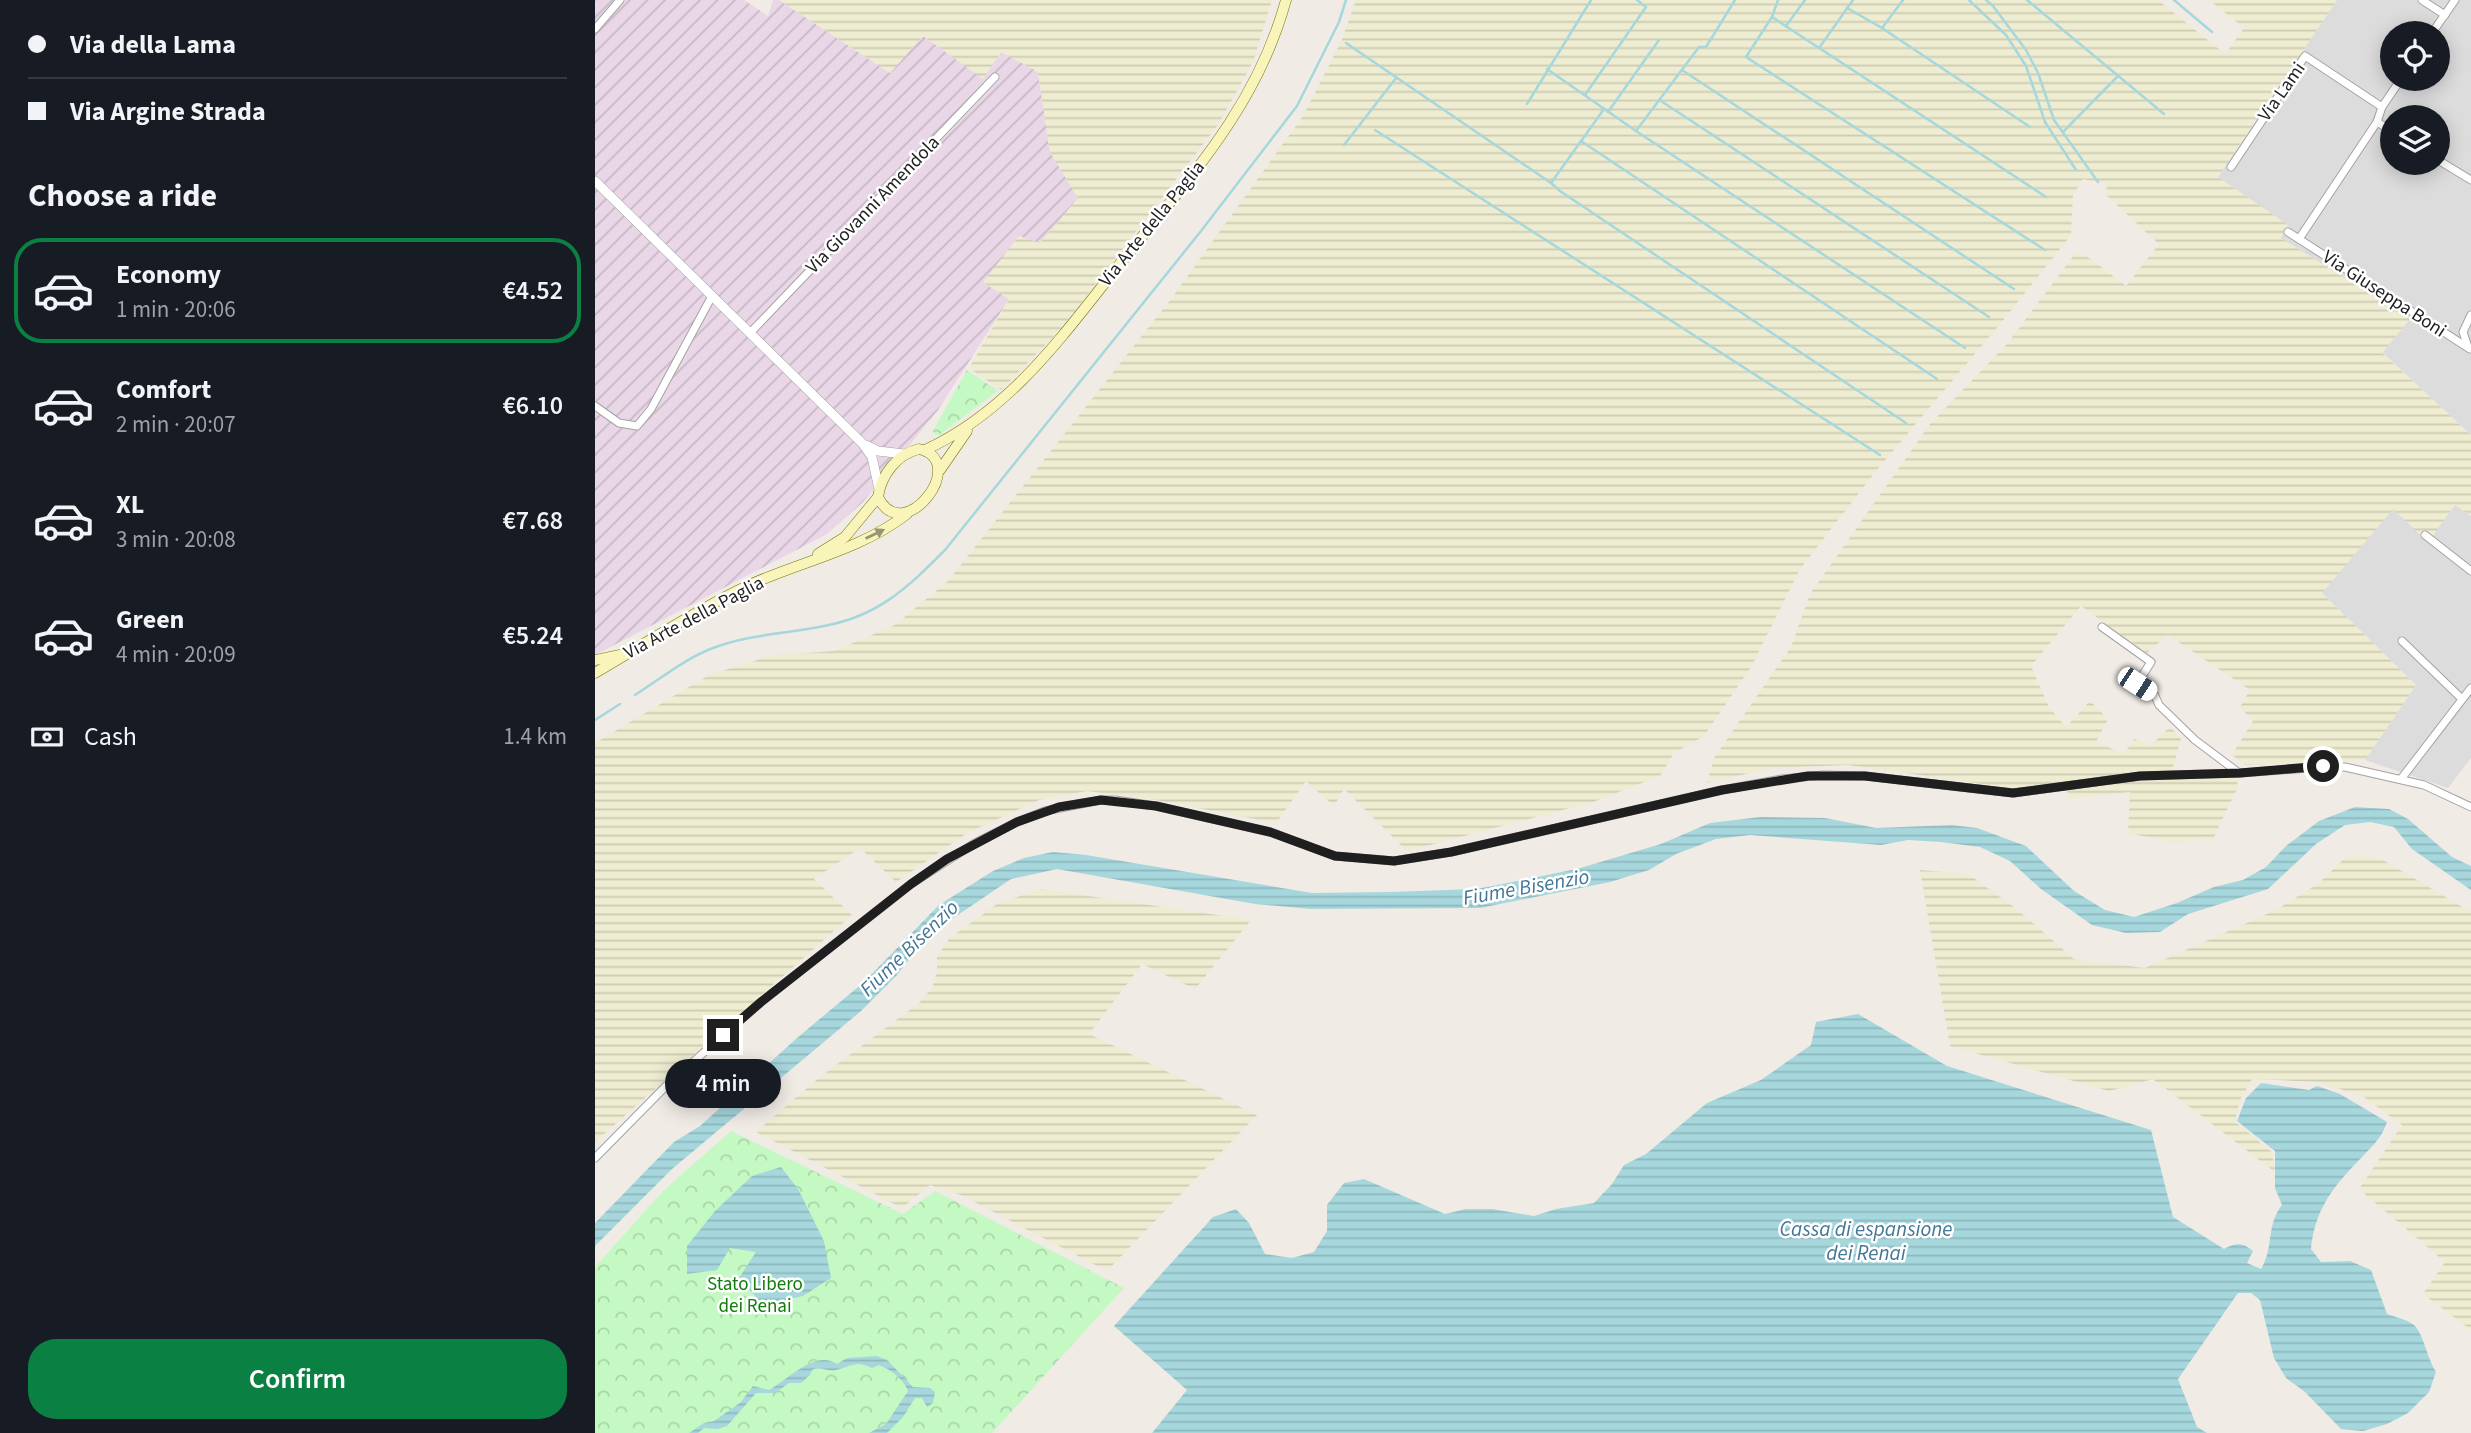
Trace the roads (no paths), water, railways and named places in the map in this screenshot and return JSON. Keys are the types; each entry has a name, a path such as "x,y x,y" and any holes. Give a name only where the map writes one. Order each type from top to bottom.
{"main road":[{"name":"Via Arte della Paglia","path":"595,673 686,618 746,587 890,527 924,500 961,438 977,420 1020,384 1052,349 1224,133 1261,69 1286,0"},
{"name":"Via Arte della Paglia","path":"795,567 845,537 879,493 884,476 904,454 919,449 925,450 977,420"},
{"path":"925,450 933,454 938,461 939,471"},
{"path":"879,493 886,510 895,514 907,514"},
{"path":"595,660 631,652"}],"street":[{"path":"595,29 620,0"},
{"path":"2422,0 2445,15"},
{"path":"2441,21 2455,0"},
{"name":"Via Lami","path":"2231,167 2305,56 2380,106"},
{"name":"Via Giovanni Amendola","path":"750,333 995,76"},
{"path":"2299,239 2377,122 2380,113"},
{"path":"2450,167 2471,180"},
{"path":"595,181 862,443 872,457 879,493"},
{"name":"Via Giuseppa Boni","path":"2288,232 2470,350"},
{"path":"595,406 619,423 637,426 651,410 712,296"},
{"path":"2470,350 2463,332 2471,315"},
{"path":"862,443 877,452 904,454"},
{"path":"2425,535 2471,571"},
{"path":"2102,627 2151,662 2137,684 2155,696 2159,705 2195,740 2240,773"},
{"path":"2402,641 2462,699"},
{"path":"2401,779 2471,688"},
{"path":"595,1158 667,1085 751,1011 911,884 947,859 985,838 1017,822 1059,807 1101,800 1156,806 1270,832 1335,856 1394,861 1451,852 1664,803 1823,775 1865,776 2013,793 2140,776 2240,773 2323,766 2366,771 2424,785 2471,807"}],"water":[{"name":"Fiume Bisenzio","path":"2355,807 2389,809 2408,819 2452,857 2471,866 2471,890 2412,849 2394,827 2370,822 2345,825 2316,844 2268,889 2188,914 2160,932 2126,933 2092,925 2041,889 2010,861 1980,847 1908,840 1881,845 1750,835 1716,839 1676,854 1649,870 1610,882 1480,908 1311,909 1255,904 1057,869 1011,879 943,925 919,946 897,975 861,1011 672,1169 595,1246 595,1223 674,1142 700,1126 797,1038 864,982 939,905 993,871 1024,858 1053,852 1086,855 1312,893 1477,889 1577,869 1661,844 1710,823 1760,817 1825,818 1876,828 1952,825 1977,828 2026,846 2074,891 2105,910 2134,917 2214,887 2243,880 2266,867 2286,846 2319,821"},
{"name":"Cassa di espansione dei Renai","path":"1858,1014 1947,1066 2151,1130 2173,1217 2224,1249 2239,1244 2249,1248 2253,1251 2247,1263 2261,1269 2268,1253 2274,1220 2282,1205 2275,1188 2275,1151 2237,1121 2246,1098 2261,1083 2309,1090 2317,1086 2340,1094 2387,1122 2377,1141 2327,1198 2317,1221 2311,1249 2321,1262 2350,1261 2371,1270 2387,1314 2411,1323 2420,1334 2436,1372 2429,1392 2408,1413 2387,1424 2363,1431 2341,1429 2305,1392 2286,1378 2274,1358 2260,1300 2251,1293 2238,1293 2178,1379 2197,1427 2207,1433 1152,1433 1187,1390 1114,1326 1213,1217 1236,1209 1249,1223 1265,1254 1292,1258 1314,1252 1327,1231 1327,1205 1344,1183 1364,1179 1445,1214 1466,1209 1492,1209 1534,1216 1556,1209 1594,1203 1612,1184 1624,1165 1646,1154 1707,1103 1761,1080 1811,1045 1816,1022"},
{"path":"781,1167 798,1189 824,1241 831,1278 803,1296 763,1305 739,1278 756,1252 730,1248 717,1270 687,1274 687,1246 715,1211 752,1176"},
{"path":"877,1356 888,1361 913,1387 930,1388 935,1392 933,1403 927,1407 922,1398 915,1398 903,1417 887,1433 869,1433 886,1424 908,1391 906,1386 900,1378 879,1365 872,1368 854,1364 836,1370 812,1370 801,1383 789,1383 775,1393 756,1393 727,1426 718,1429 704,1428 698,1433 689,1433 704,1423 714,1421 741,1402 753,1386 769,1390 802,1367 820,1360 837,1364 847,1358"}],"waterway":[{"path":"635,695 683,663 727,643 824,626 861,615 905,588 945,550 1201,231 1297,106 1339,22 1346,0"},
{"path":"1527,104 1591,0"},
{"path":"1585,95 1646,7 1637,0"},
{"path":"1636,131 1699,47 1706,47 1735,0"},
{"path":"1778,0 1772,17 1746,57 2045,250"},
{"path":"1786,26 1805,0"},
{"path":"1819,48 1853,0"},
{"path":"1882,28 1903,0"},
{"path":"1969,0 2006,35 2026,66 2045,122 2076,170"},
{"path":"1986,0 2026,50 2038,73 2054,120 2098,182"},
{"path":"2027,0 2164,114"},
{"path":"2174,0 2212,32"},
{"path":"1847,8 1882,28 2030,127"},
{"path":"1772,17 2046,197"},
{"path":"1608,112 1659,40"},
{"path":"1346,43 1560,191 1906,423"},
{"path":"1547,69 1636,131 1965,348"},
{"path":"1682,70 2014,289"},
{"path":"2063,132 2117,77"},
{"path":"1344,145 1396,78"},
{"path":"1661,101 1989,317"},
{"path":"1551,183 1604,109"},
{"path":"1375,130 1880,455"},
{"path":"1581,141 1937,379"},
{"path":"595,720 620,704"}],"park label":[{"name":"Stato Libero dei Renai","path":"755,1295"}]}
